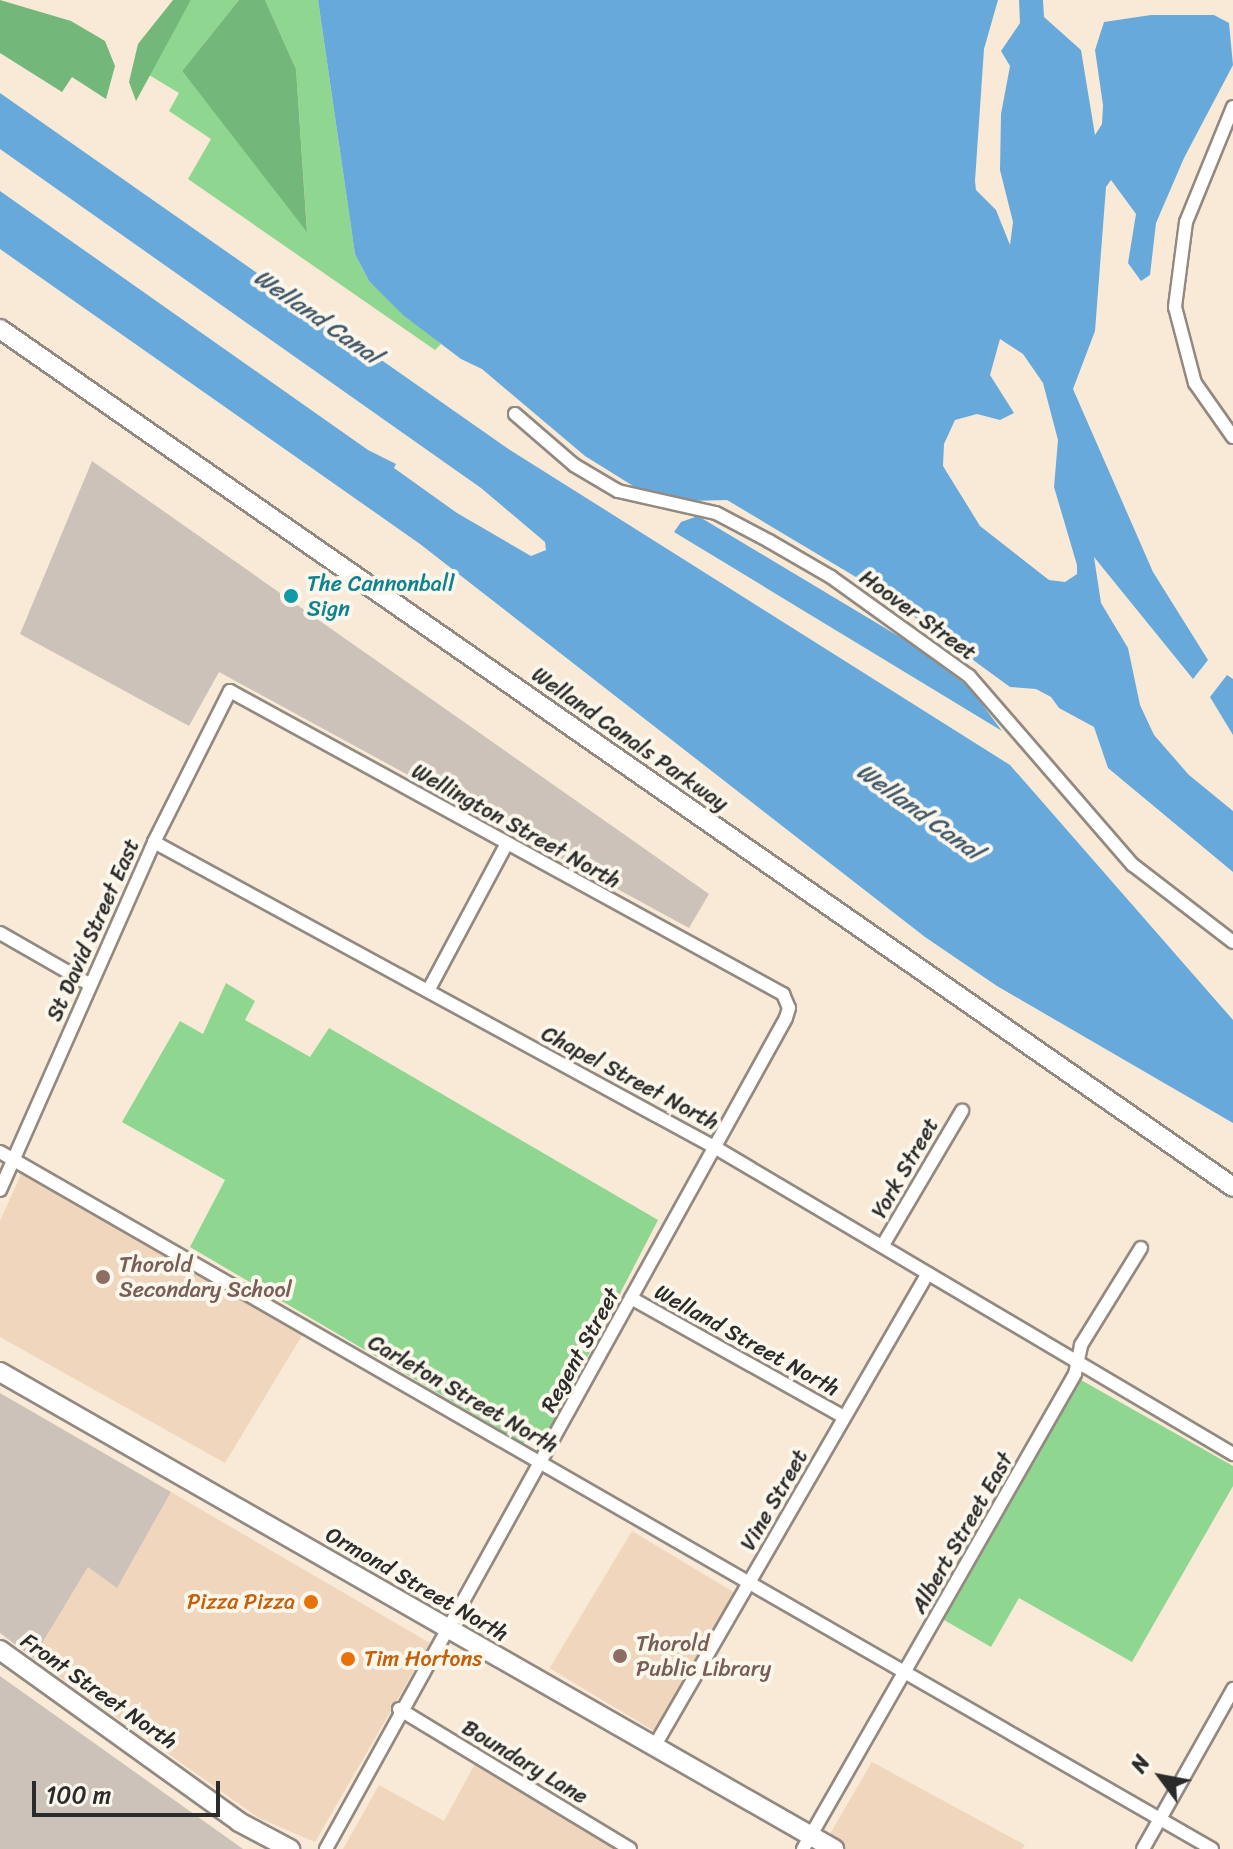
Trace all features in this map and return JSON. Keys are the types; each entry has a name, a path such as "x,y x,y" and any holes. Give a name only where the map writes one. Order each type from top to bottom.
{"street":[{"path":"1233,107 1186,222 1175,307 1195,383 1233,437"},
{"name":"Welland Canals Parkway","path":"0,329 1233,1187"},
{"name":"Hoover Street","path":"515,414 574,465 618,491 716,513 769,541 831,577 969,676 1133,865 1233,942"},
{"name":"St David Street East","path":"0,1190 154,842 230,691"},
{"name":"Wellington Street North","path":"230,691 506,845 783,994"},
{"name":"Chapel Street North","path":"154,842 716,1148 1233,1454"},
{"path":"428,991 506,845"},
{"path":"0,933 89,984"},
{"name":"Regent Street","path":"326,1849 399,1709 541,1462 786,1018 789,1008 783,994"},
{"name":"York Street","path":"883,1245 962,1111"},
{"name":"Carleton Street North","path":"0,1152 1212,1849"},
{"name":"Albert Street East","path":"807,1842 1080,1361 1081,1345 1141,1248"},
{"name":"Vine Street","path":"654,1747 928,1273"},
{"name":"Welland Street North","path":"631,1298 844,1417"},
{"name":"Ormond Street North","path":"0,1372 654,1747 807,1842 834,1849"},
{"name":"Front Street North","path":"0,1650 239,1822 290,1849"},
{"path":"1143,1849 1233,1689"},
{"name":"Boundary Lane","path":"399,1709 630,1849"}],"shaded area":[{"path":"92,461 709,894 689,928 219,672 189,726 20,634"},
{"name":"Thorold Secondary School","path":"22,1172 304,1332 225,1463 0,1337 0,1221"},
{"path":"0,1393 171,1492 117,1588 88,1567 33,1658 0,1633"},
{"path":"171,1492 430,1643 315,1842 259,1818 33,1658 88,1566 117,1588"},
{"path":"632,1531 739,1595 657,1733 550,1668"},
{"path":"0,1676 243,1849 0,1849"},
{"path":"476,1762 632,1849 343,1849 379,1785 444,1821"},
{"path":"872,1762 1025,1845 1022,1849 821,1849"}],"green space":[{"path":"0,0 71,21 105,41 115,66 106,99 72,77 62,92 0,53"},
{"path":"173,0 191,0 136,101 129,82 138,44"},
{"path":"191,0 239,0 182,71 307,230 296,69 265,0 318,0 355,254 369,281 441,344 435,350 188,179 211,139 169,111 179,93 149,75"},
{"path":"239,0 265,0 296,69 307,232 182,71"},
{"path":"226,983 255,1001 245,1020 310,1057 329,1028 658,1220 546,1437 523,1443 190,1247 225,1180 122,1122 180,1021 203,1034"},
{"path":"1081,1380 1233,1466 1233,1486 1132,1662 1019,1598 991,1647 944,1620"}],"water":[{"path":"318,0 998,0 984,49 975,181 976,190 996,210 1010,245 1013,222 1000,170 1001,114 1010,66 1001,51 1020,23 1019,0 1043,0 1044,17 1081,50 1095,135 1102,124 1103,105 1095,50 1104,22 1151,15 1214,15 1229,23 1233,65 1184,158 1156,223 1150,275 1141,281 1128,263 1136,214 1111,180 1106,187 1095,331 1073,389 1153,572 1208,660 1193,679 1094,557 1101,603 1128,648 1140,705 1154,735 1189,775 1233,811 1233,872 1108,768 1094,727 1059,708 1051,697 1036,689 1010,687 876,589 727,500 688,501 646,494 585,456 482,369 461,359 403,315 369,281 355,254","holes":["1000,339 1023,354 1043,383 1058,440 1054,487 1077,565 1077,574 1065,582 1049,580 980,526 943,466 944,444 955,420 977,414 1000,420 1014,413 990,375"]},
{"name":"Welland Canal","path":"0,93 507,448 1010,765 1233,1020 1233,1123 997,986 925,937 420,544 0,249 0,191 368,450 396,464 394,468 457,513 531,556 546,550 545,542 481,488 0,149"},
{"path":"698,516 915,646 970,688 1002,731 674,532 681,522"},
{"path":"1227,675 1233,679 1233,735 1210,697"}],"place":[{"name":"The Cannonball Sign","path":"291,596"},
{"name":"Thorold Secondary School","path":"103,1277"},
{"name":"Pizza Pizza","path":"311,1602"},
{"name":"Thorold Public Library","path":"620,1656"},
{"name":"Tim Hortons","path":"348,1659"}]}
